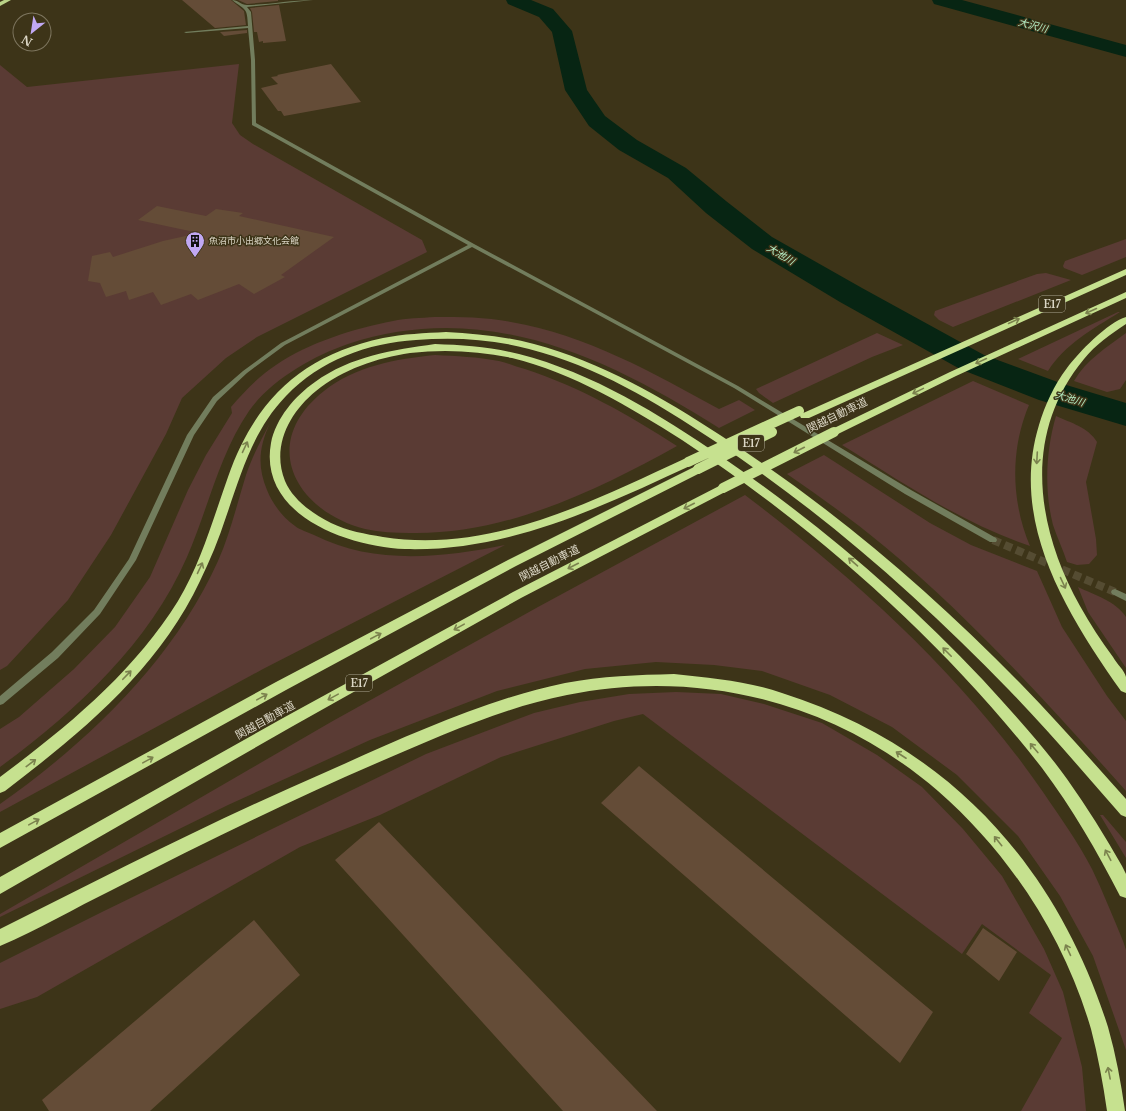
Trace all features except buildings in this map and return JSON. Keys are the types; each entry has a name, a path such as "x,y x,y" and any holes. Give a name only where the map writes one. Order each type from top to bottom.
{"highway":[{"path":"0,4 8,0"},
{"name":"関越自動車道","path":"0,841 281,686 693,466 802,414 926,361 1126,272"},
{"name":"関越自動車道","path":"0,886 288,722 504,602 834,432 953,374 1126,295"},
{"path":"1126,320 1100,338 1081,356 1067,375 1054,397 1045,419 1037,450 1035,487 1041,524 1054,563 1078,613 1126,687"},
{"path":"0,786 37,758 100,703 137,664 162,634 182,605 209,549 239,460 248,440 260,420 278,398 303,375 322,363 344,353 391,339 441,334 472,335 511,341 537,347 590,366 674,409 754,462 833,520 869,550 951,624 1019,691 1126,810"},
{"path":"693,466 588,507 514,532 441,544 407,545 377,542 348,535 324,524 304,512 289,497 280,483 275,467 275,452 278,436 284,421 295,406 324,380 348,368 378,357 399,352 419,349 460,348 503,354 551,367 608,392 672,429 732,468 771,497 853,562 924,628 965,671 1037,752 1072,799 1103,846 1126,890"},
{"path":"0,938 223,826 323,780 420,738 471,718 563,690 603,682 641,679 680,679 716,683 754,690 795,702 836,717 874,737 912,762 942,785 983,823 1013,860 1041,902 1067,946 1088,994 1104,1045 1116,1111"}],"street":[{"path":"234,0 244,6 249,12 253,60 254,124 472,245 736,387 908,492 993,540"},
{"path":"244,6 311,0"},
{"path":"186,32 250,27"},
{"path":"0,701 55,655 98,612 132,560 191,435 215,399 245,372 283,344 472,245"},
{"path":"1115,592 1126,598"}],"shaded area":[{"path":"239,64 232,123 240,135 253,144 422,240 427,252 257,337 226,358 182,398 166,434 111,535 68,600 7,666 0,670 0,65 27,87"},
{"path":"1126,239 1126,257 1082,275 1064,268 1063,266 1065,261"},
{"path":"1046,273 1071,280 953,327 939,320 934,315 935,311 1037,274"},
{"path":"1120,312 1071,345 1055,361 1048,371 1018,359"},
{"path":"435,317 492,319 539,328 566,336 619,357 719,409 739,400 755,410 719,428 632,378 587,358 542,342 495,332 447,328 398,332 348,344 321,355 307,362 281,379 258,400 249,411 222,464 187,557 171,589 152,619 131,647 107,674 56,723 0,767 0,729 19,717 74,669 115,627 150,577 188,490 206,455 232,413 231,407 246,390 276,365 317,343 332,337 378,324 403,319"},
{"path":"877,333 903,345 872,357 773,403 756,389"},
{"path":"1126,333 1126,380 1120,389 1107,392 1074,381 1091,360"},
{"path":"435,355 499,361 545,376 604,403 641,423 677,446 582,494 515,518 480,527 445,532 382,532 365,529 340,520 320,507 304,491 294,473 290,453 293,432 304,411 324,391 349,375 376,365"},
{"path":"973,381 1029,405 1018,440 1015,476 1019,511 1030,546 1005,537 957,514 910,488 842,445"},
{"path":"1056,416 1084,429 1097,442 1086,482 1096,539 1097,555 1089,564 1077,565 1067,562 1053,525 1050,512 1047,470 1050,442"},
{"path":"270,423 263,440 261,456 264,481 269,495 278,510 286,519 299,529 337,545 383,555 432,555 481,550 505,545 263,669 0,812 0,804 65,754 125,697 177,632 199,598 218,561 230,530 248,468"},
{"path":"824,455 930,523 971,545 1037,571 1062,627 1107,696 1126,721 1126,791 1010,664 917,574 872,536 787,474"},
{"path":"745,495 828,561 906,632 943,669 978,709 1012,749 1043,792 1087,859 1126,950 1126,1050 1093,956 1060,896 1018,836 957,775 892,727 830,695 762,671 714,665 656,662 585,669 497,691 370,740 228,805 0,917 0,914 331,722 538,607"},
{"path":"1078,587 1111,603 1122,611 1126,617 1126,668 1088,612"},
{"path":"676,692 721,694 764,704 822,723 877,755 922,787 963,829 1002,876 1044,949 1063,992 1082,1067 1086,1111 1021,1111 1062,1038 1029,1013 1051,975 982,924 962,954 643,714 614,721 501,757 380,815 300,847 37,997 0,1009 0,963 426,754 534,713 580,702 629,694"},
{"path":"1100,815 1103,815 1126,842 1126,858"}],"waterway":[{"name":"大池川","path":"515,0 546,13 562,31 576,90 597,121 628,145 677,173 716,207 762,243 851,295 972,362 1051,392 1126,415"},
{"name":"大沢川","path":"941,0 1126,51"}],"tunnel":[{"path":"993,540 1115,592"}],"place":[{"name":"魚沼市小出郷文化会館","path":"195,258"}]}
